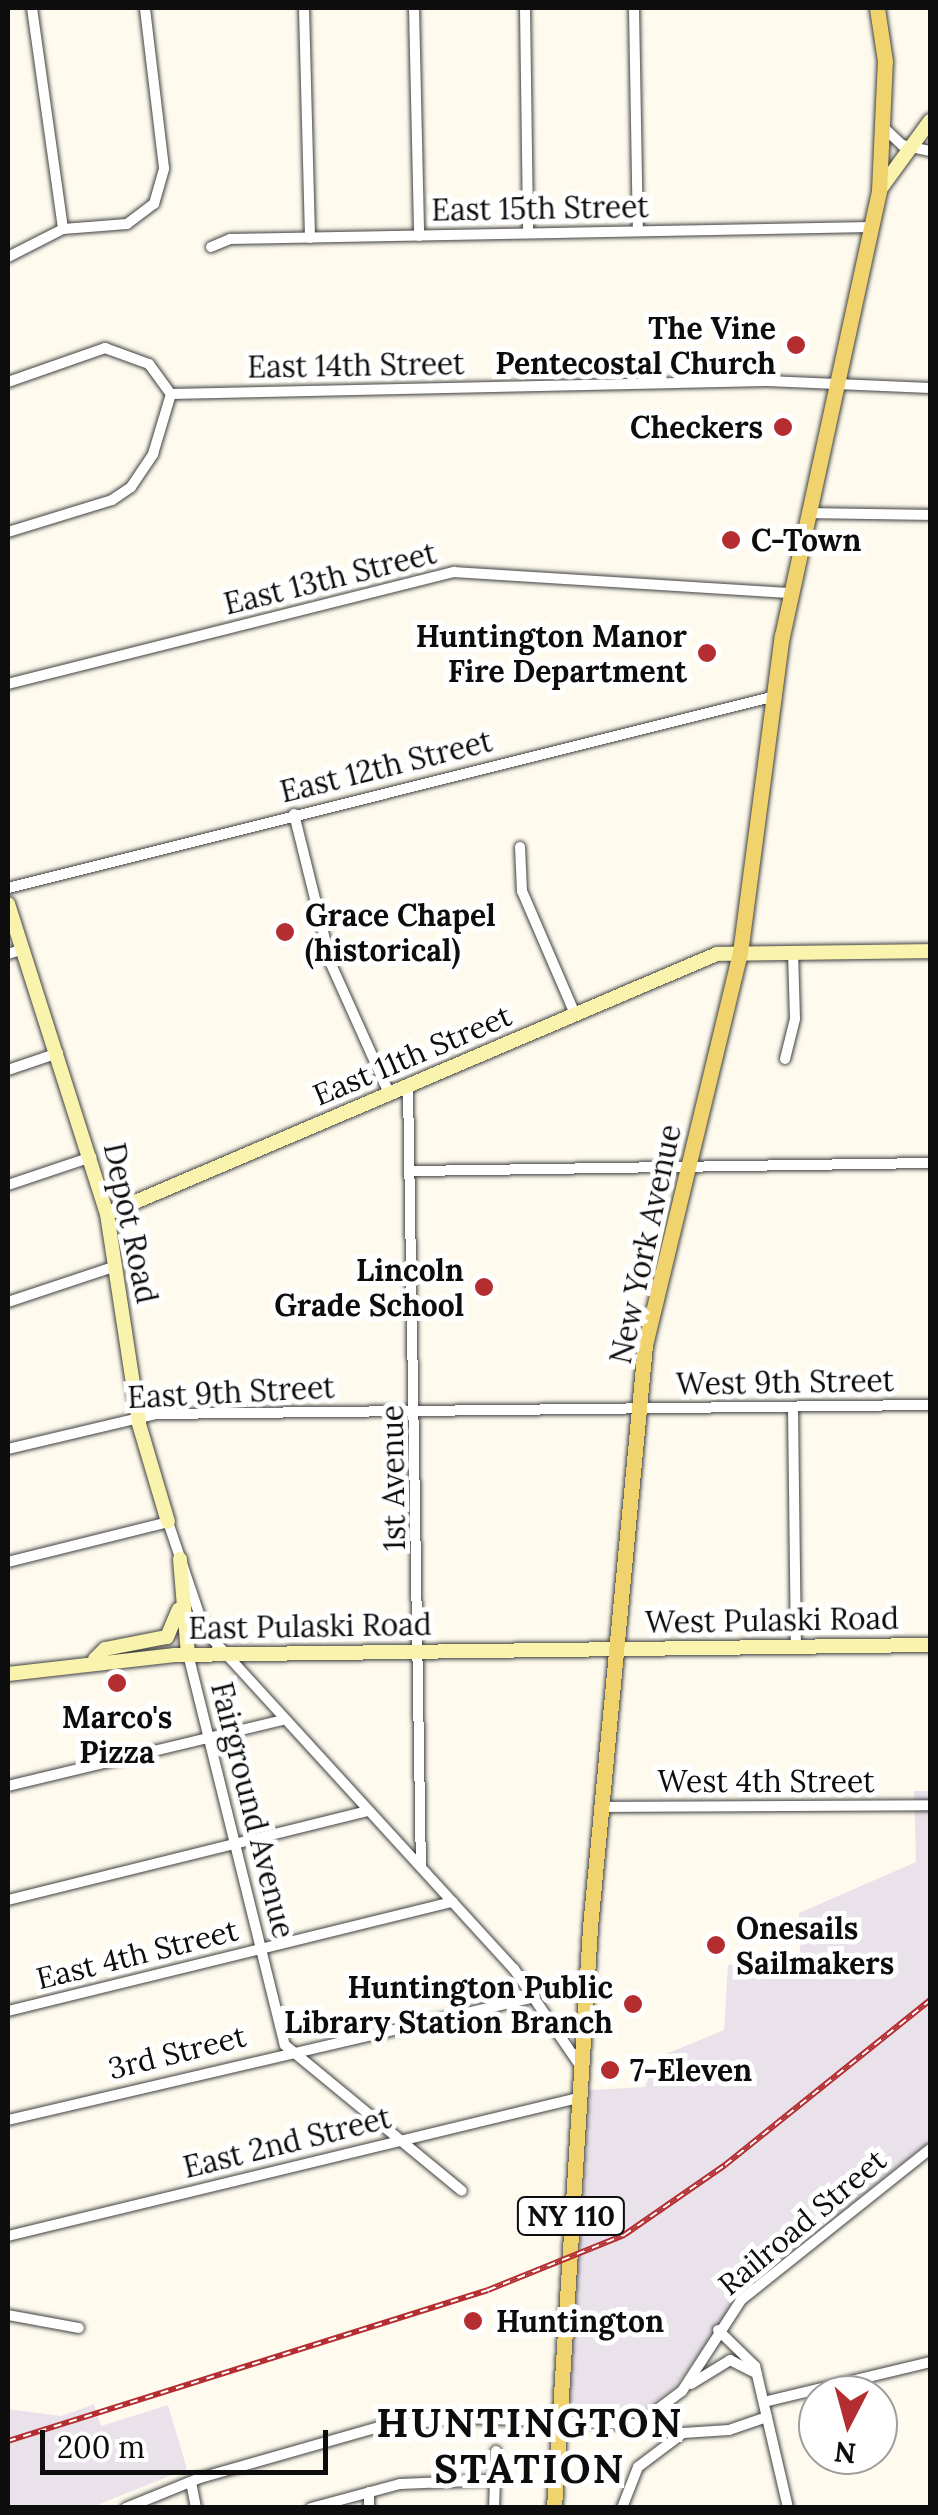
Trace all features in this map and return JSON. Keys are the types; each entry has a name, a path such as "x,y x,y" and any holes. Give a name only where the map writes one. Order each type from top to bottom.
{"main road":[{"name":"New York Avenue","path":"554,2508 578,2098 645,1344 740,952 791,593 879,191 884,128 877,8"}],"street":[{"path":"32,8 63,229"},
{"path":"8,258 63,229 127,224 148,211 162,188 145,8"},
{"path":"304,8 310,238"},
{"path":"414,8 418,236"},
{"path":"525,8 528,232"},
{"path":"634,8 638,230"},
{"path":"879,191 930,121"},
{"path":"884,128 911,148 930,151"},
{"name":"East 15th Street","path":"211,247 230,239 871,227"},
{"path":"8,382 105,348 149,364 172,394 153,454 131,487 112,500 8,532"},
{"name":"East 14th Street","path":"172,394 837,384 930,388"},
{"path":"808,513 930,515"},
{"name":"East 13th Street","path":"8,684 454,572 791,593"},
{"name":"East 12th Street","path":"8,888 776,696"},
{"path":"294,814 331,964 390,1095"},
{"path":"520,847 522,892 575,1014"},
{"name":"Depot Road","path":"8,904 15,952 58,1054 108,1214 138,1418 168,1522 206,1631 282,1720 454,1902 535,1996 581,2067"},
{"name":"East 11th Street","path":"108,1214 718,954 930,951"},
{"path":"785,1059 795,1019 793,953"},
{"path":"8,1070 58,1054"},
{"name":"1st Avenue","path":"408,1088 414,1171 421,1868"},
{"path":"8,1186 91,1157"},
{"path":"414,1171 930,1163"},
{"path":"8,1302 116,1266"},
{"name":"West 9th Street","path":"640,1408 930,1405"},
{"path":"794,1407 796,1647"},
{"name":"East 9th Street","path":"8,1449 138,1418 640,1408"},
{"path":"8,1562 168,1522"},
{"name":"Depot Road","path":"180,1559 180,1609 188,1654"},
{"path":"95,1659 105,1648 167,1637 180,1609"},
{"name":"West Pulaski Road","path":"615,1649 930,1645"},
{"name":"East Pulaski Road","path":"8,1674 95,1659 188,1654 615,1649"},
{"name":"Fairground Avenue","path":"188,1654 291,2054"},
{"path":"8,1786 282,1720"},
{"name":"West 4th Street","path":"601,1807 930,1805"},
{"path":"8,1900 368,1811"},
{"name":"East 4th Street","path":"8,2011 454,1902"},
{"name":"3rd Street","path":"8,2120 535,1996"},
{"path":"291,2054 462,2191"},
{"name":"East 2nd Street","path":"8,2236 578,2098"},
{"name":"Railroad Street","path":"682,2390 718,2330 756,2288 930,2149"},
{"path":"8,2315 79,2328"},
{"path":"718,2330 752,2359 758,2374 788,2508"},
{"name":"Railroad Street","path":"126,2508 191,2482 380,2427 462,2418 638,2424 722,2362 741,2363 758,2374"},
{"path":"764,2402 930,2362"},
{"path":"622,2508 638,2466 683,2433 729,2430 767,2417"},
{"path":"494,2508 496,2451"},
{"path":"311,2508 369,2492 495,2480"},
{"path":"191,2482 196,2508"},
{"path":"369,2492 369,2508"}],"shaded area":[{"path":"914,1791 930,1791 930,2141 746,2287 674,2388 631,2417 569,2415 590,2090 645,2087 656,2058 724,2030 728,1965 800,1955 799,1913 916,1862"},
{"path":"94,2404 101,2426 168,2405 187,2469 92,2507 8,2507 8,2409 61,2416"}],"railway":[{"path":"8,2441 488,2290 624,2235 725,2165 930,2000"}],"place":[{"name":"The Vine Pentecostal Church","path":"796,345"},
{"name":"Checkers","path":"783,427"},
{"name":"C-Town","path":"731,540"},
{"name":"Huntington Manor Fire Department","path":"707,653"},
{"name":"Grace Chapel (historical)","path":"285,932"},
{"name":"Lincoln Grade School","path":"484,1287"},
{"name":"Marco's Pizza","path":"117,1683"},
{"name":"Onesails Sailmakers","path":"716,1945"},
{"name":"Huntington Public Library Station Branch","path":"633,2004"},
{"name":"7-Eleven","path":"610,2070"},
{"name":"Huntington","path":"473,2321"}],"district":[{"name":"HUNTINGTON STATION","path":"530,2446"}]}
